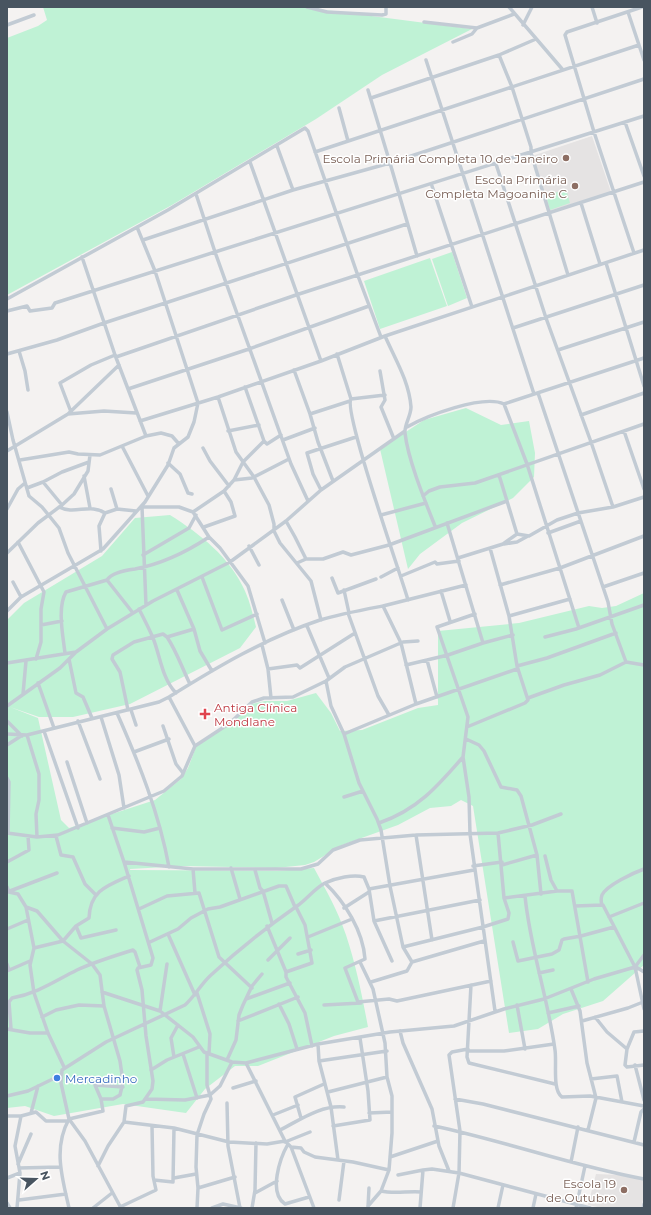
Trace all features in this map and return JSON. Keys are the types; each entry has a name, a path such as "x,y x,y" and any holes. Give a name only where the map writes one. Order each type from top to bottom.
{"street":[{"path":"308,7 327,12 382,15 386,14 386,7"},
{"path":"509,7 563,70"},
{"path":"523,25 532,7"},
{"path":"592,7 598,23"},
{"path":"634,253 594,132 565,33 642,7"},
{"path":"628,12 644,60"},
{"path":"424,22 477,28 514,14"},
{"path":"7,26 34,15"},
{"path":"453,42 472,34 477,28"},
{"path":"371,98 432,76 498,55 536,39"},
{"path":"315,152 639,45"},
{"path":"498,55 512,87 531,147 531,153 548,214 568,275"},
{"path":"426,60 502,296 558,453 603,587 626,662"},
{"path":"143,240 205,218 293,190 390,163 453,143 644,79"},
{"path":"368,90 417,256"},
{"path":"339,108 348,141"},
{"path":"7,311 27,306 30,311 52,308 55,303 275,234 336,213 432,186 644,116"},
{"path":"625,122 644,176"},
{"path":"7,299 196,194 305,128 308,131 369,306 407,383 411,409 406,429 421,490 435,526"},
{"path":"277,146 293,190"},
{"path":"250,162 296,295 321,361"},
{"path":"496,164 546,318 591,442 612,507"},
{"path":"70,413 60,383 91,365 237,317 296,295 644,182"},
{"path":"432,186 472,307"},
{"path":"196,194 248,349 289,459 308,501"},
{"path":"581,203 600,264"},
{"path":"7,354 19,352 73,335 104,323 407,224"},
{"path":"7,611 21,597 101,551 141,507 168,463 171,453 190,434 198,410 198,403 154,271 137,227"},
{"path":"140,420 261,382 321,361 383,336 644,250"},
{"path":"82,257 136,413 146,436"},
{"path":"606,262 644,386"},
{"path":"513,328 644,285"},
{"path":"128,389 309,328 369,306"},
{"path":"558,350 644,322"},
{"path":"19,352 28,390"},
{"path":"337,354 350,400 356,437 389,545 401,576 408,600"},
{"path":"7,706 60,668 76,652 107,629 139,609 230,562 249,546 274,531 320,490 422,419 453,408 492,402 504,404 644,358"},
{"path":"7,451 70,413 119,365"},
{"path":"294,370 315,428 320,449 333,481"},
{"path":"380,371 385,394 385,400 381,407 394,439"},
{"path":"245,387 264,441 267,444 281,436"},
{"path":"581,415 644,393"},
{"path":"310,414 350,400 385,394"},
{"path":"218,396 236,452 254,477 271,510 274,531 311,581 320,620"},
{"path":"504,404 527,464 545,526 579,628"},
{"path":"70,413 104,411 136,413"},
{"path":"7,412 26,488 31,499 49,515 60,531 68,553 107,629"},
{"path":"423,496 428,491 445,485 475,483 644,424"},
{"path":"228,431 259,425"},
{"path":"283,440 315,428"},
{"path":"624,431 644,489"},
{"path":"20,460 51,453 69,452 100,455 146,436 161,432 172,436 179,444"},
{"path":"320,490 307,454 356,437"},
{"path":"143,555 190,528 194,514 229,486 234,480 243,462 264,441"},
{"path":"122,446 148,496"},
{"path":"203,448 210,461 229,486"},
{"path":"7,553 74,494 88,471 90,455"},
{"path":"234,480 254,477 289,459"},
{"path":"26,488 89,462"},
{"path":"168,463 180,474 188,493 192,494"},
{"path":"499,475 517,534"},
{"path":"84,476 90,508"},
{"path":"43,482 61,506 69,510 90,508 105,513"},
{"path":"7,508 18,489 25,483"},
{"path":"111,489 117,508"},
{"path":"421,490 428,491"},
{"path":"204,527 235,516 231,502 224,491"},
{"path":"401,576 435,562 437,564 446,564 490,548 516,542 545,526 578,513 612,507 643,497 644,502"},
{"path":"297,563 306,559 323,559 343,552 351,555 389,545 435,526 507,501"},
{"path":"381,515 426,503"},
{"path":"141,507 179,507 194,514 204,527 209,537 220,548 248,586 257,614 268,669 271,698"},
{"path":"141,507 146,606"},
{"path":"101,551 98,526 105,513 117,508 136,512"},
{"path":"286,521 296,537 306,559"},
{"path":"548,533 581,521"},
{"path":"447,523 483,643"},
{"path":"503,544 517,534 529,536"},
{"path":"500,585 560,568 644,536"},
{"path":"65,653 62,621 65,594 68,591 107,580 114,574 145,566 199,545 209,537"},
{"path":"18,542 44,592 41,642 36,659"},
{"path":"249,546 259,565"},
{"path":"490,548 509,616 517,667 528,698"},
{"path":"381,577 398,568"},
{"path":"603,587 644,573"},
{"path":"202,577 222,630 257,614"},
{"path":"332,578 338,593 376,579"},
{"path":"107,580 133,613"},
{"path":"13,582 21,597"},
{"path":"7,734 22,736 78,721 129,710 169,697 212,671 263,644 320,620 466,585"},
{"path":"177,590 194,629 200,651 212,671"},
{"path":"344,590 349,613 364,659 378,696 389,715"},
{"path":"441,591 450,621"},
{"path":"282,600 294,630"},
{"path":"509,616 570,600"},
{"path":"545,637 579,628 644,605"},
{"path":"383,606 401,643 416,704"},
{"path":"139,609 153,637 164,672 172,689 176,693"},
{"path":"475,614 450,621 437,627 467,713 466,739 463,757 469,797 470,834 495,1011"},
{"path":"41,625 62,621"},
{"path":"307,626 320,655 328,680 332,706 344,734 363,791 379,823 403,947 412,962"},
{"path":"167,637 194,629"},
{"path":"268,669 297,665 300,668 355,633"},
{"path":"344,734 416,704 616,633"},
{"path":"136,725 129,710 120,672 112,657 129,645 163,634 167,637 176,651 181,668 190,684"},
{"path":"406,665 448,655 513,635"},
{"path":"7,778 10,782 8,833 37,837 56,836 151,797 170,787 183,773 195,746 230,723 252,702 271,698 293,697 328,680 344,667 401,643 418,641"},
{"path":"7,663 76,652"},
{"path":"69,659 76,693 83,697 92,718"},
{"path":"427,660 437,697"},
{"path":"23,694 26,661"},
{"path":"467,727 525,703 528,698 564,684 600,675 626,662 644,665"},
{"path":"38,683 54,728"},
{"path":"169,697 195,746"},
{"path":"117,713 151,797 169,866"},
{"path":"101,717 119,775 124,808"},
{"path":"7,720 22,736"},
{"path":"78,721 100,779"},
{"path":"163,726 169,739 176,764 183,773"},
{"path":"44,731 78,828"},
{"path":"27,735 39,774 39,800 36,814 37,837"},
{"path":"7,745 22,736"},
{"path":"134,752 169,739"},
{"path":"466,739 479,745 484,751 501,787 518,790 521,796 530,826 536,855 541,894"},
{"path":"379,823 398,816 415,806 440,784 463,757"},
{"path":"68,762 88,823"},
{"path":"344,797 363,791"},
{"path":"124,862 194,869 231,868 255,870 295,870 312,867 341,846 360,840 416,835 498,833 530,826 560,814"},
{"path":"108,815 150,942 153,962 151,965 140,967"},
{"path":"112,828 144,832 160,828"},
{"path":"403,947 483,927 508,919 509,913 504,898 502,863 498,833"},
{"path":"416,835 432,940"},
{"path":"7,862 29,850 28,836"},
{"path":"56,836 61,855 73,857 85,884 96,895"},
{"path":"344,908 369,891 536,855"},
{"path":"545,856 551,880 557,891"},
{"path":"231,868 240,899"},
{"path":"194,869 195,893"},
{"path":"644,869 620,881 607,890 602,896 602,905 635,966 644,1009"},
{"path":"255,870 260,888 263,891 272,923"},
{"path":"9,892 57,872"},
{"path":"34,948 64,941 76,926 89,918 90,903 96,895 129,876"},
{"path":"70,1208 60,1167 60,1145 68,1120 61,1075 64,1067 114,1037 145,1024 185,1004 196,994 210,976 267,926 295,907 325,883 349,877 362,876 366,880 374,921 392,961"},
{"path":"325,883 357,927 365,959 344,968 356,1003"},
{"path":"150,942 168,934 204,911 263,891 285,886 295,907 303,918 311,950 312,963 286,972"},
{"path":"7,887 9,892"},
{"path":"504,898 557,891 572,891 576,906 588,982"},
{"path":"9,892 18,894 26,907 34,948 30,961 34,993 48,1033 64,1067"},
{"path":"139,909 167,896 195,893 200,895 216,952 225,964 252,988"},
{"path":"525,896 527,922 536,957 538,973 554,1044 557,1077 555,1084 562,1097 596,1097 644,1107 641,1112 634,1142"},
{"path":"374,921 480,900"},
{"path":"609,917 644,904"},
{"path":"576,906 602,905"},
{"path":"26,907 37,911 64,941 92,964 100,976 104,1006 120,1061 123,1087 118,1097 101,1099"},
{"path":"308,937 352,919"},
{"path":"7,929 28,920"},
{"path":"76,926 81,938 116,930"},
{"path":"267,926 278,950 286,972 286,977 298,998 309,1024 312,1046"},
{"path":"513,942 518,961 552,954 559,950 562,940 564,939 614,927"},
{"path":"168,934 196,994 210,1034 207,1079 211,1099 197,1135 197,1208"},
{"path":"268,960 290,938"},
{"path":"371,982 407,971 412,962 484,941"},
{"path":"298,954 311,950"},
{"path":"48,1033 30,1033 9,1029 10,1000 34,993 92,964 134,951 140,967 137,970 145,1006 145,1024 153,1086 146,1099 141,1104 126,1106 124,1122 108,1146 98,1166"},
{"path":"102,992 160,1011 193,1037 199,1047 208,1054 232,1062 246,1063 318,1044 383,1033 454,1026 495,1011 544,999 635,966 644,955"},
{"path":"7,964 8,970 30,961"},
{"path":"360,962 371,982 387,1051 387,1077 392,1096 390,1170 382,1191 368,1207"},
{"path":"160,1011 167,964"},
{"path":"635,966 644,972"},
{"path":"538,973 553,970"},
{"path":"227,1060 236,1040 238,1021 246,999 262,974"},
{"path":"324,1005 362,1003 389,999 397,1001 491,981"},
{"path":"246,999 290,983"},
{"path":"470,985 470,1020 467,1057 470,1064 555,1084"},
{"path":"571,989 579,1006 585,1053 596,1097 588,1130"},
{"path":"238,1021 298,998"},
{"path":"582,1021 628,1008 643,1002"},
{"path":"279,1004 289,1024 297,1049"},
{"path":"517,1005 525,1049"},
{"path":"42,1017 56,1010 74,1006 104,1006"},
{"path":"548,1013 579,1006"},
{"path":"595,1017 607,1032 627,1049"},
{"path":"174,1057 171,1038 178,1025"},
{"path":"400,1031 403,1043 432,1109 438,1141 449,1172"},
{"path":"644,1031 634,1032 627,1049 625,1067 644,1065"},
{"path":"333,1126 370,1120 367,1081 361,1056 360,1038"},
{"path":"318,1044 319,1061 331,1107 338,1160"},
{"path":"453,1208 459,1173 460,1132 449,1055 452,1052 468,1050 490,1052 525,1049 554,1044"},
{"path":"151,1070 174,1057 199,1047"},
{"path":"319,1061 387,1051"},
{"path":"183,1054 198,1098"},
{"path":"146,1099 178,1101 210,1095 220,1086 232,1062"},
{"path":"246,1063 287,1144 314,1208"},
{"path":"635,1065 644,1100"},
{"path":"7,1096 38,1086 61,1075"},
{"path":"591,1079 618,1076 622,1102"},
{"path":"328,1092 387,1077"},
{"path":"233,1088 256,1081"},
{"path":"301,1118 295,1097 324,1084"},
{"path":"7,1116 21,1116 38,1112 46,1121 68,1120 102,1111 101,1099 95,1085 123,1087"},
{"path":"31,1113 38,1086"},
{"path":"456,1099 578,1127 644,1145"},
{"path":"212,1208 223,1204 241,1208 229,1142 227,1103"},
{"path":"273,1115 298,1105"},
{"path":"280,1130 301,1118 331,1107 344,1107"},
{"path":"369,1113 392,1112"},
{"path":"17,1208 19,1200 20,1173 15,1146 21,1116"},
{"path":"68,1120 85,1141 120,1207 155,1192 152,1126"},
{"path":"124,1122 174,1128 229,1142 287,1144 301,1148 304,1152 315,1157 344,1160 390,1170"},
{"path":"434,1126 585,1166 644,1179"},
{"path":"571,1162 578,1127"},
{"path":"174,1128 174,1178"},
{"path":"309,1197 283,1203 278,1194 277,1181 281,1160 287,1144 310,1132"},
{"path":"19,1166 31,1134"},
{"path":"390,1157 438,1141"},
{"path":"252,1208 255,1193 256,1143"},
{"path":"339,1200 344,1160"},
{"path":"19,1166 60,1167"},
{"path":"576,1206 585,1166"},
{"path":"420,1208 423,1170"},
{"path":"398,1175 423,1170 459,1173 576,1206 590,1208"},
{"path":"7,1178 20,1173"},
{"path":"154,1180 172,1182 174,1178 196,1174"},
{"path":"198,1188 235,1177"},
{"path":"255,1193 277,1181"},
{"path":"498,1208 503,1185"},
{"path":"368,1207 369,1188"},
{"path":"382,1191 392,1193 400,1191 421,1192"},
{"path":"93,1208 112,1193"},
{"path":"19,1200 66,1194"},
{"path":"533,1208 536,1194"},
{"path":"7,1203 10,1208"},
{"path":"643,1208 644,1204"}],"shaded area":[{"path":"592,136 611,192 549,211 532,156"},
{"path":"596,1174 619,1175 644,1180 644,1196 641,1208 602,1208 588,1205"}],"green space":[{"path":"43,7 302,7 472,29 382,75 316,119 172,205 7,295 7,38 38,26 47,20"},
{"path":"566,189 570,203 550,210 546,196"},
{"path":"452,252 467,298 448,306 432,259"},
{"path":"430,258 447,306 380,329 364,281"},
{"path":"466,408 501,425 529,421 535,453 534,477 513,498 462,523 420,554 408,569 380,449 424,420"},
{"path":"170,515 203,538 213,547 223,557 239,579 245,591 256,627 240,648 130,704 73,717 39,717 10,707 38,718 61,820 69,828 155,800 181,779 188,768 196,747 252,704 265,701 287,701 316,693 331,713 340,731 362,730 418,708 438,705 438,631 519,623 589,606 602,608 616,606 644,593 644,965 603,1001 563,1014 538,1029 509,1033 473,806 461,800 451,806 430,808 398,825 342,845 314,862 305,865 276,868 183,866 130,869 277,871 314,868 336,909 343,926 353,958 368,1027 334,1036 258,1066 235,1066 205,1089 186,1113 123,1104 54,1116 25,1106 7,1108 7,620 24,603 102,556 135,518"}],"place":[{"name":"Escola Primária Completa 10 de Janeiro","path":"566,158"},
{"name":"Escola Primária Completa Magoanine C","path":"575,186"},
{"name":"Antiga Clínica Mondlane","path":"205,714"},
{"name":"Mercadinho","path":"57,1078"},
{"name":"Escola 19 de Outubro","path":"624,1190"}]}
